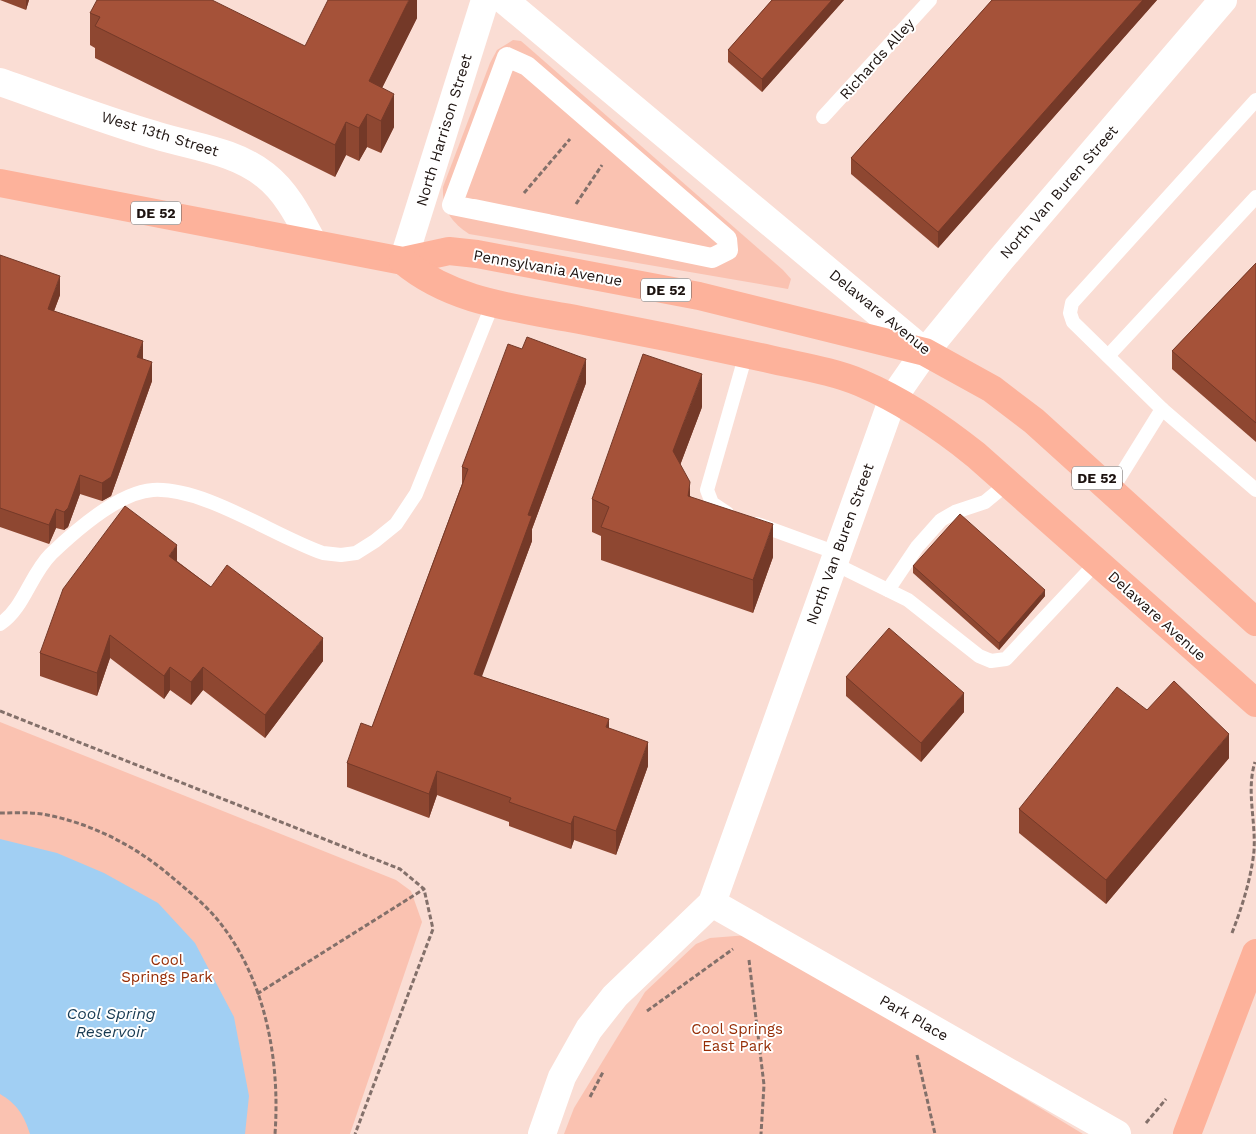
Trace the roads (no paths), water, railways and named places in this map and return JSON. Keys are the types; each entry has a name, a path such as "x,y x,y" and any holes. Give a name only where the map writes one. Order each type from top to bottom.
{"main road":[{"name":"Pennsylvania Avenue","path":"0,183 403,261 449,251 477,254 699,296 925,352"},
{"name":"Pennsylvania Avenue","path":"403,261 422,277 442,288 468,298 672,337 746,354 859,382 894,398"},
{"name":"Delaware Avenue","path":"925,352 992,389 1034,421 1256,622"},
{"name":"Delaware Avenue","path":"894,398 931,420 1008,483 1256,704"},
{"path":"1187,1134 1256,953"}],"street":[{"name":"North Harrison Street","path":"403,261 485,0"},
{"name":"Delaware Avenue","path":"504,0 925,352"},
{"name":"North Van Buren Street","path":"542,1134 562,1077 589,1028 615,996 712,903 894,398 925,352 1223,0"},
{"path":"474,209 712,258 728,250 726,239 528,66 507,57 452,205 474,209 506,215 548,224"},
{"name":"West 13th Street","path":"0,82 156,136 214,149 234,157 266,175 292,205 313,243"},
{"name":"Park Place","path":"712,903 1117,1134"}],"lane":[{"name":"Richards Alley","path":"824,117 930,0"},
{"path":"1256,100 1072,303 1070,313 1073,322 1162,409 1256,490"},
{"path":"1108,356 1256,197"},
{"path":"0,624 12,616 33,577 47,559 66,540 108,508 132,496 152,490 176,492 200,499 323,552 341,556 356,553 375,541 396,524 416,494 493,303"},
{"path":"746,354 707,490 712,503 721,511 835,558 908,600 979,656 991,661 1006,659 1097,562"},
{"path":"1111,491 1162,409"},
{"path":"888,590 917,546 942,520 955,512 985,502 1008,483"}],"water":[{"name":"Cool Spring Reservoir","path":"0,839 57,853 104,873 158,903 195,943 234,1017 249,1096 245,1134 30,1134 19,1111 0,1094"}],"park label":[{"name":"Cool Springs Park","path":"167,968"},
{"name":"Cool Springs East Park","path":"737,1038"}]}
